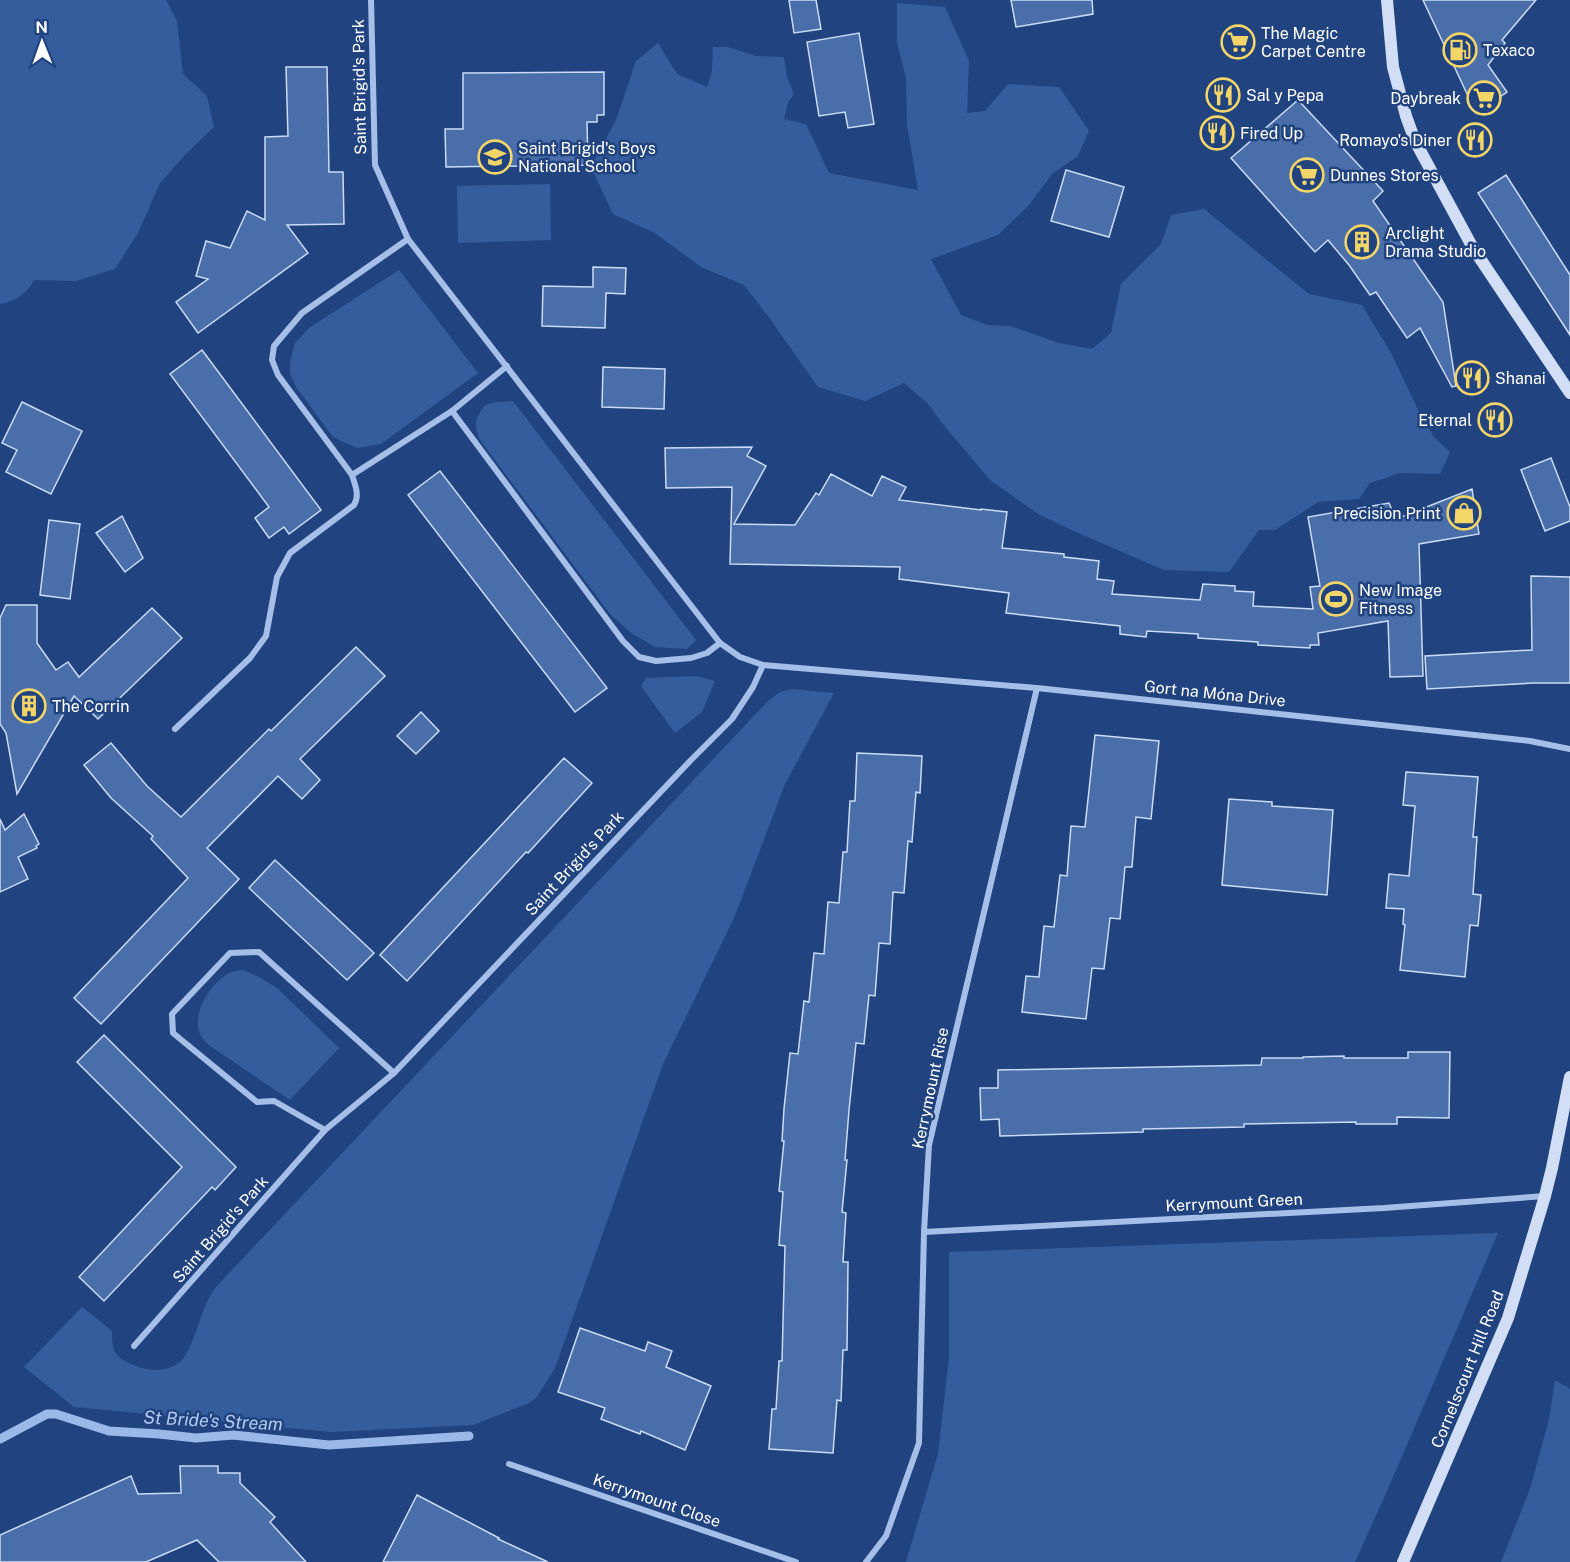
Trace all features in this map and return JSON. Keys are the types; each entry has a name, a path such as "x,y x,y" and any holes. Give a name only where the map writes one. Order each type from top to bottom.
{"main road":[{"path":"1387,0 1393,67 1415,141 1473,248 1570,393"},
{"name":"Cornelscourt Hill Road","path":"1403,1562 1508,1318 1545,1196 1570,1077"}],"street":[{"name":"Saint Brigid's Park","path":"371,0 375,165 408,239 720,643 740,657 763,665 857,672"},
{"path":"175,729 250,658 266,636 278,577 290,553 354,505 357,497 352,475 278,375 272,360 274,346 302,313 408,239"},
{"path":"352,475 452,411 507,366"},
{"path":"452,411 623,641 639,657 656,661 691,658 707,653 720,643"},
{"name":"Saint Brigid's Park","path":"134,1346 325,1130 394,1073 732,718 753,687 763,665"},
{"name":"Gort na Móna Drive","path":"857,672 1037,688 1530,741 1570,749"},
{"name":"Kerrymount Rise","path":"866,1562 886,1536 920,1443 924,1232 929,1145 1037,688"},
{"path":"325,1130 274,1101 256,1102 173,1033 172,1014 230,953 259,952 394,1073"},
{"name":"Kerrymount Green","path":"924,1232 1384,1208 1545,1196"},
{"name":"Kerrymount Close","path":"509,1464 796,1562"}],"shaded area":[{"path":"0,0 166,0 177,21 183,74 207,96 214,127 160,183 138,233 115,269 76,281 34,280 20,296 0,304"},
{"path":"897,3 945,7 969,61 967,113 985,111 1008,84 1059,87 1089,131 1078,156 1052,174 1029,205 998,235 931,259 961,315 987,325 1010,326 1059,343 1092,349 1111,333 1121,284 1161,244 1171,215 1204,209 1309,294 1362,305 1391,353 1420,414 1435,438 1450,452 1440,474 1400,473 1370,483 1359,499 1318,502 1275,530 1259,530 1229,572 1164,570 1038,514 990,480 928,404 904,383 865,401 818,387 744,285 701,267 655,233 613,214 591,167 616,120 636,61 658,43 677,74 707,87 712,71 713,47 728,47 756,56 784,57 787,77 794,94 788,102 784,119 806,124 829,173 918,190 907,125 906,78 897,43"},
{"path":"550,184 551,240 458,243 457,186"},
{"path":"399,270 478,373 381,444 357,448 333,437 296,387 290,373 290,362 295,343 309,328"},
{"path":"513,401 696,640 687,649 655,647 631,633 610,614 480,440 476,422 485,405"},
{"path":"696,676 715,681 702,712 675,733 641,686 646,678"},
{"path":"791,689 834,693 785,784 734,918 663,1064 555,1368 537,1397 529,1403 473,1425 331,1432 74,1407 24,1367 82,1307 112,1331 114,1350 125,1361 141,1368 156,1370 170,1367 183,1359 208,1300 216,1287 768,701 780,692"},
{"path":"243,970 277,988 339,1048 290,1100 211,1046 200,1034 198,1017 204,999 222,978 234,971"},
{"path":"1498,1233 1355,1562 906,1562 938,1454 949,1357 949,1252"},
{"path":"1555,1380 1570,1389 1570,1562 1501,1562 1530,1489 1549,1419"}],"building":[{"path":"789,0 816,0 821,29 794,33"},
{"path":"1011,0 1092,0 1093,14 1016,27"},
{"path":"1423,0 1536,0 1502,40 1505,43 1488,65 1507,92 1476,113"},
{"path":"859,33 874,124 848,128 845,112 819,116 807,42"},
{"path":"286,67 327,67 329,172 343,172 344,224 287,225 308,253 198,333 176,302 208,279 196,276 206,241 230,248 247,211 265,220 265,137 288,136"},
{"path":"604,72 604,115 597,115 597,122 587,122 588,165 446,167 445,129 463,129 463,73"},
{"path":"1298,100 1383,191 1373,201 1443,302 1456,386 1452,387 1420,328 1407,338 1376,292 1370,295 1328,240 1315,252 1231,158"},
{"path":"1066,170 1124,187 1109,237 1051,221"},
{"path":"1506,175 1570,275 1570,335 1478,193"},
{"path":"593,267 626,268 625,294 606,293 605,328 542,326 543,286 593,287"},
{"path":"202,350 321,510 289,534 284,527 269,538 255,518 269,507 170,374"},
{"path":"603,367 665,369 664,409 602,407"},
{"path":"22,402 82,431 51,494 6,472 17,450 2,443"},
{"path":"752,447 747,456 766,466 734,524 795,525 816,493 819,495 831,474 872,496 882,476 906,487 899,500 1007,512 1002,548 1064,554 1064,557 1099,561 1097,579 1114,581 1112,594 1200,600 1203,584 1235,586 1235,591 1254,592 1253,606 1313,609 1310,587 1320,586 1308,517 1389,503 1396,519 1472,489 1479,534 1419,544 1423,676 1390,677 1388,621 1318,633 1319,645 1310,645 1310,648 1198,638 1198,634 1147,631 1146,637 1120,634 1120,626 1006,613 1009,593 899,579 900,567 730,564 732,487 666,488 665,448"},
{"path":"1551,458 1570,507 1570,521 1545,531 1521,470"},
{"path":"440,471 607,688 575,712 408,495"},
{"path":"122,516 143,558 125,572 96,533"},
{"path":"49,520 80,524 70,599 40,595"},
{"path":"1531,576 1570,577 1570,683 1427,689 1425,656 1532,650"},
{"path":"6,605 37,605 37,643 56,670 68,662 79,677 152,608 182,638 98,719 74,696 17,794 6,733 0,724 0,618"},
{"path":"356,647 385,676 300,759 320,780 302,799 278,776 207,848 239,879 101,1024 74,998 188,878 151,839 153,836 111,798 84,765 111,743 147,786 181,817 269,729 271,731"},
{"path":"421,712 439,731 416,754 397,736"},
{"path":"1095,735 1159,741 1151,819 1136,817 1132,867 1125,867 1120,919 1110,918 1104,969 1092,968 1086,1019 1022,1012 1026,976 1039,977 1044,926 1054,927 1060,875 1067,876 1071,826 1085,827"},
{"path":"857,753 922,756 920,793 916,792 912,842 908,841 904,893 893,892 890,944 879,943 875,996 869,995 864,1044 856,1043 842,1212 846,1213 843,1262 848,1262 847,1350 843,1350 841,1401 837,1400 833,1453 769,1449 772,1409 776,1409 779,1361 782,1361 785,1246 779,1245 783,1192 779,1191 790,1053 798,1054 804,1001 809,1002 814,953 824,954 828,902 839,903 843,852 847,852 850,801 855,801"},
{"path":"564,758 592,783 407,981 380,955"},
{"path":"1406,772 1478,777 1473,837 1477,837 1473,894 1481,895 1478,926 1470,925 1465,977 1400,970 1405,925 1403,924 1404,909 1386,908 1389,874 1409,876 1415,806 1403,805"},
{"path":"1229,799 1272,802 1272,806 1333,810 1327,895 1222,885"},
{"path":"24,814 39,844 37,848 18,857 28,879 0,892 0,819 5,830"},
{"path":"275,860 374,953 347,980 249,888"},
{"path":"104,1035 236,1167 215,1190 212,1187 104,1301 79,1277 182,1167 77,1062"},
{"path":"1408,1052 1450,1052 1449,1118 1397,1117 1397,1124 1356,1124 1356,1122 1244,1124 1244,1127 1143,1129 1143,1132 1000,1136 999,1119 981,1120 980,1088 998,1088 998,1070 1261,1065 1262,1058 1344,1056 1344,1058 1408,1058"},
{"path":"580,1328 645,1351 648,1342 672,1351 666,1367 711,1386 685,1450 641,1431 640,1434 601,1419 605,1408 558,1392"},
{"path":"180,1466 218,1466 218,1473 240,1473 240,1483 275,1517 270,1522 306,1562 219,1562 197,1540 146,1562 0,1562 0,1535 131,1476 138,1494 181,1493"},
{"path":"417,1495 498,1539 548,1562 383,1562"}],"waterway":[{"name":"St Bride's Stream","path":"0,1439 47,1414 56,1414 109,1431 196,1438 233,1435 329,1445 469,1436"}],"place":[{"name":"The Magic Carpet Centre","path":"1238,42"},
{"name":"Texaco","path":"1460,50"},
{"name":"Sal y Pepa","path":"1223,95"},
{"name":"Daybreak","path":"1484,98"},
{"name":"Fired Up","path":"1217,133"},
{"name":"Romayo's Diner","path":"1475,140"},
{"name":"Saint Brigid's Boys National School","path":"495,157"},
{"name":"Dunnes Stores","path":"1307,175"},
{"name":"Arclight Drama Studio","path":"1362,242"},
{"name":"Shanai","path":"1472,378"},
{"name":"Eternal","path":"1495,420"},
{"name":"Precision Print","path":"1464,513"},
{"name":"New Image Fitness","path":"1336,599"},
{"name":"The Corrin","path":"29,706"}]}
